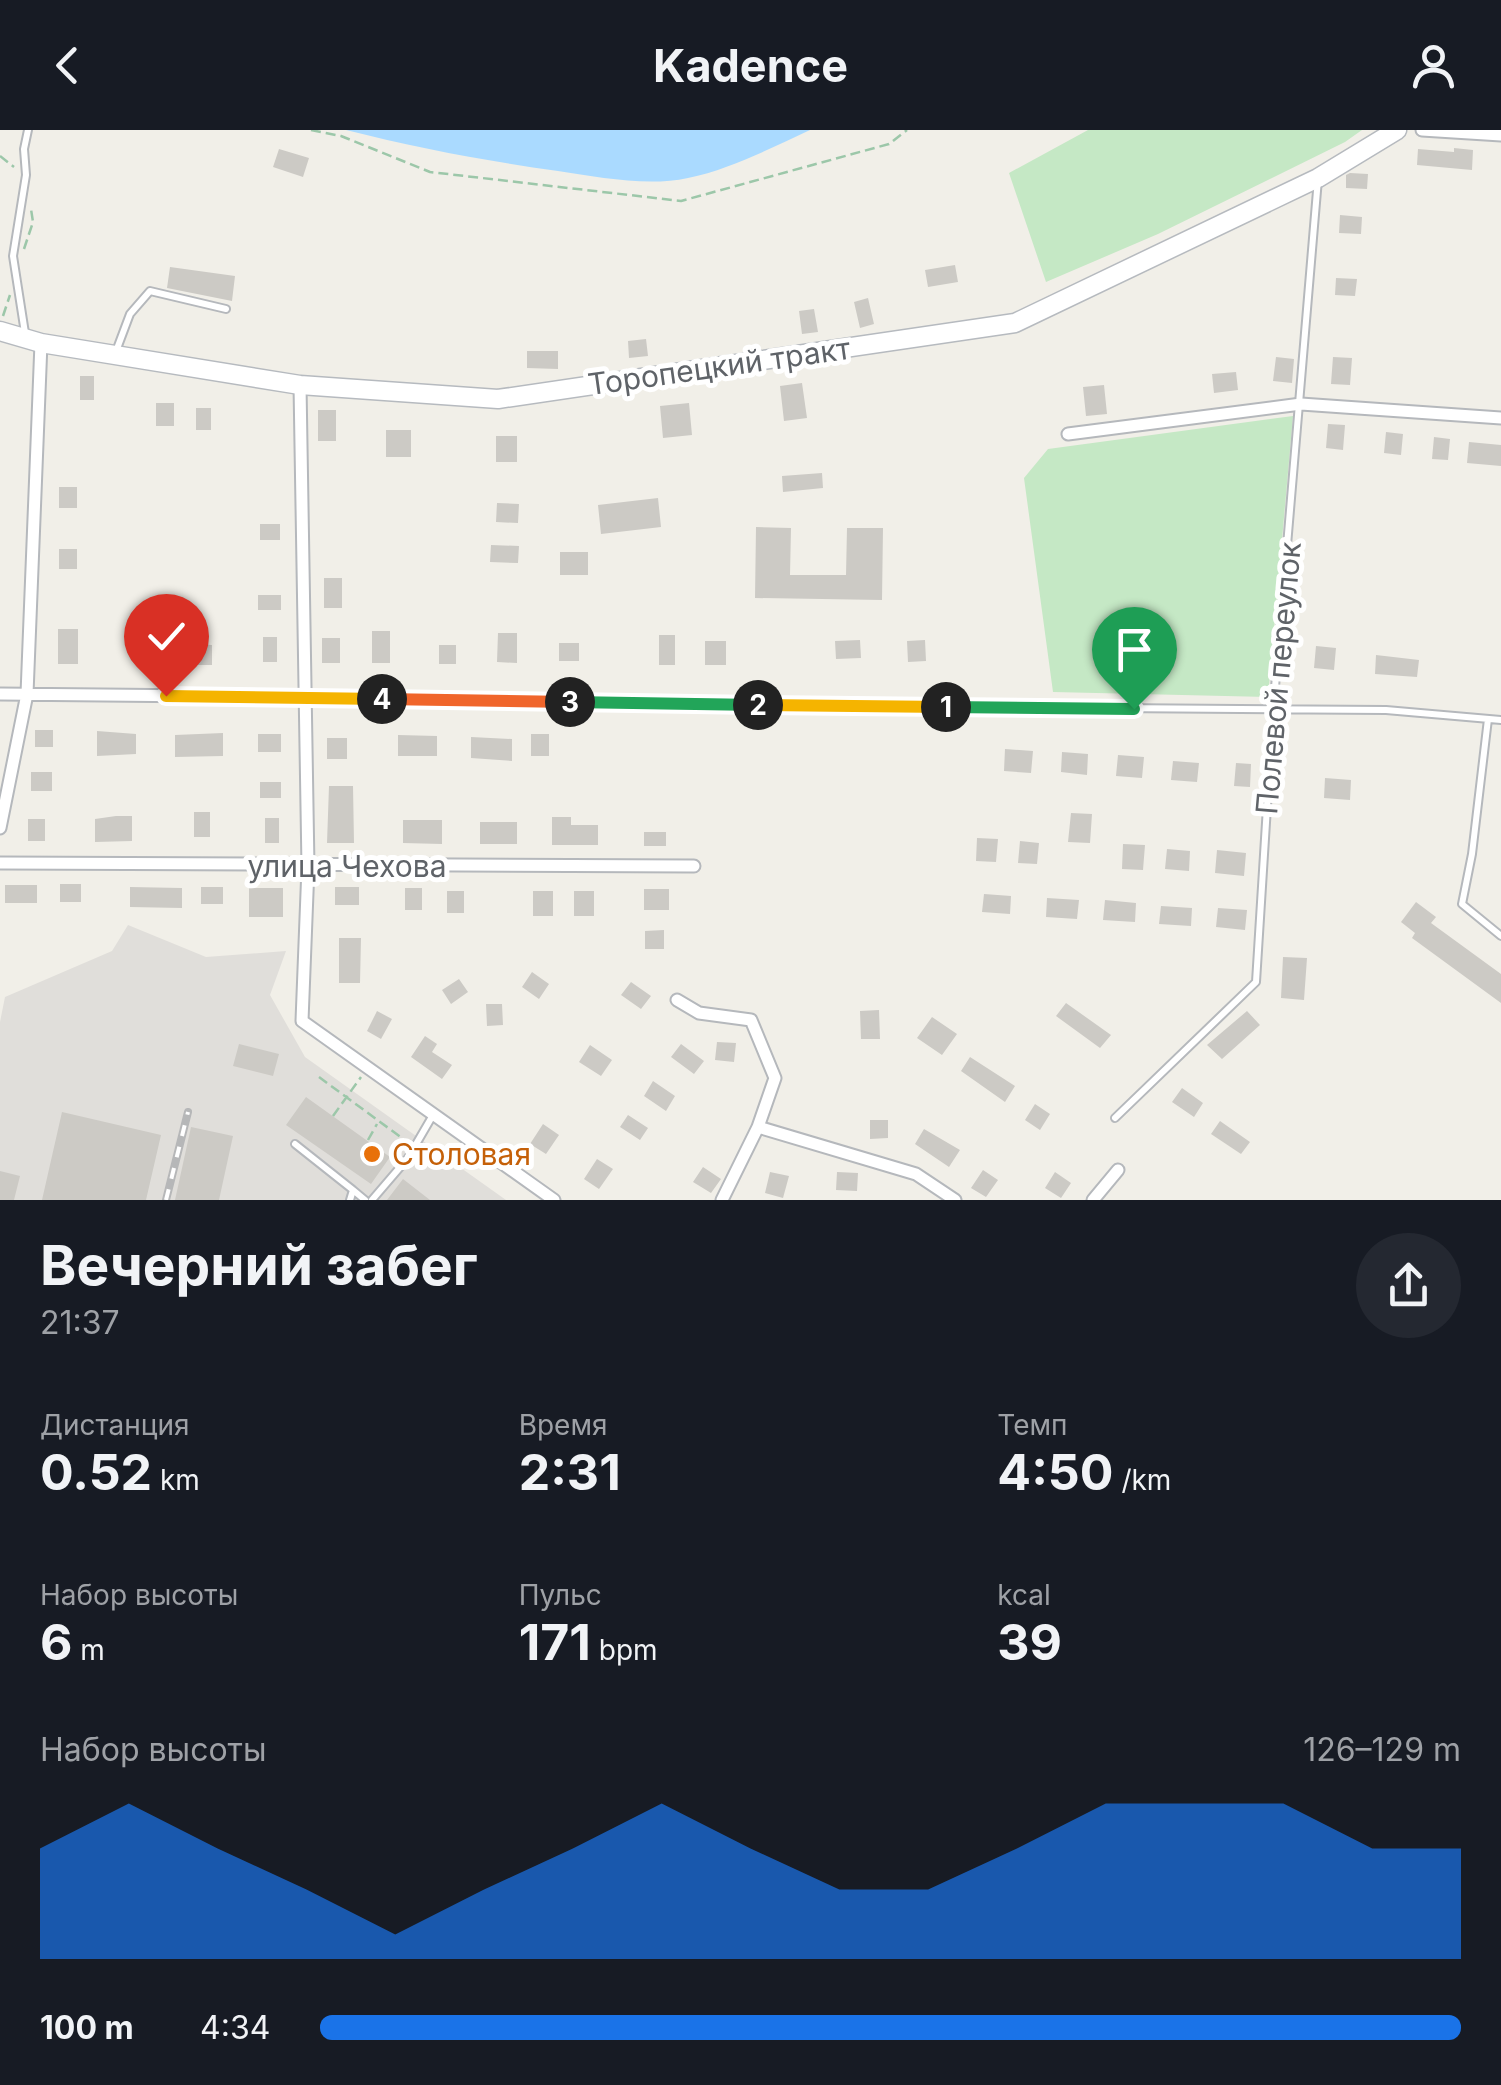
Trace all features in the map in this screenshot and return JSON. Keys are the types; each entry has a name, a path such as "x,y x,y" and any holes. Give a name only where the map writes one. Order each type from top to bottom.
{"main road":[{"name":"Торопецкий тракт","path":"0,332 300,385 498,399 1015,324 1318,178 1397,130"}],"street":[{"path":"1422,130 1501,136"},
{"path":"0,828 28,694 34,341"},
{"path":"300,385 308,867 302,1021 554,1200"},
{"path":"1068,434 1301,404 1501,418"},
{"path":"0,694 304,697"},
{"name":"улица Чехова","path":"0,863 694,866"},
{"path":"677,1000 699,1013 751,1020 775,1078 758,1128 722,1200"},
{"path":"758,1128 916,1174 955,1200"},
{"path":"1093,1200 1118,1170"}],"lane":[{"path":"28,130 24,149 26,174 13,256 34,341"},
{"name":"Полевой переулок","path":"1115,1118 1256,982 1318,178"},
{"path":"114,355 130,314 150,291 226,309"},
{"path":"304,697 1386,710 1501,720"},
{"path":"1488,719 1462,904 1501,936"},
{"path":"295,1144 368,1200 416,1145 434,1114"},
{"path":"350,1200 352,1190"}],"path":[{"path":"310,130 341,136 430,172 681,201 889,144 906,130"},
{"path":"333,1116 368,1067"},
{"path":"319,1077 397,1137 416,1145"},
{"path":"368,1140 378,1122"}],"shaded area":[{"path":"128,925 206,957 286,951 270,995 305,1057 506,1200 0,1200 0,1022 5,997 112,951"}],"green space":[{"path":"1088,130 1362,130 1158,234 1046,282 1009,173"},
{"path":"1293,416 1268,697 1053,692 1024,478 1048,449"}],"water":[{"path":"346,130 810,130 720,169 656,182 504,163"}],"building":[{"path":"1454,148 1473,150 1472,170 1417,165 1418,149 1454,152"},
{"path":"279,149 309,158 303,177 273,167"},
{"path":"1368,174 1367,189 1346,188 1346,175"},
{"path":"1340,215 1362,217 1361,234 1339,233"},
{"path":"955,265 958,282 928,287 925,270"},
{"path":"170,267 235,276 232,301 167,288"},
{"path":"1336,278 1357,279 1355,296 1335,295"},
{"path":"868,298 874,324 860,328 854,302"},
{"path":"814,309 818,332 802,334 799,311"},
{"path":"646,339 648,356 629,358 628,341"},
{"path":"527,351 558,351 558,369 527,368"},
{"path":"1276,357 1294,359 1292,383 1273,381"},
{"path":"1333,357 1352,358 1350,385 1331,384"},
{"path":"1236,372 1238,390 1214,393 1212,374"},
{"path":"80,376 94,376 94,400 80,400"},
{"path":"802,383 807,418 784,421 780,386"},
{"path":"1104,385 1107,414 1086,416 1083,387"},
{"path":"156,403 174,403 174,426 156,426"},
{"path":"689,403 692,435 663,438 660,406"},
{"path":"196,408 211,408 211,430 196,430"},
{"path":"318,410 336,410 336,441 318,441"},
{"path":"1328,424 1345,425 1343,450 1326,448"},
{"path":"386,430 411,430 411,457 386,457"},
{"path":"1386,432 1403,434 1401,455 1384,453"},
{"path":"496,436 517,436 517,462 496,462"},
{"path":"1434,437 1450,439 1448,460 1432,459"},
{"path":"1469,442 1501,445 1501,466 1467,463"},
{"path":"822,473 823,488 783,492 782,476"},
{"path":"59,487 77,487 77,508 59,508"},
{"path":"658,498 661,527 601,534 598,505"},
{"path":"497,503 519,504 518,523 496,522"},
{"path":"260,524 280,524 280,540 260,540"},
{"path":"756,527 791,528 790,575 846,575 847,528 883,528 882,600 755,598"},
{"path":"491,545 519,546 518,563 490,562"},
{"path":"59,549 77,549 77,569 59,569"},
{"path":"560,552 588,552 588,575 560,575"},
{"path":"324,578 342,578 342,608 324,608"},
{"path":"258,595 281,595 281,610 258,610"},
{"path":"58,629 78,629 78,664 58,664"},
{"path":"372,631 390,631 390,663 372,663"},
{"path":"498,633 517,633 517,663 497,662"},
{"path":"659,635 675,635 675,665 659,665"},
{"path":"263,637 277,637 277,662 263,662"},
{"path":"322,638 340,638 340,663 322,663"},
{"path":"860,640 861,658 836,659 835,641"},
{"path":"925,640 926,661 908,662 907,641"},
{"path":"705,641 726,641 726,665 705,665"},
{"path":"169,643 212,645 212,665 169,665"},
{"path":"559,643 579,643 579,661 559,661"},
{"path":"439,645 456,645 456,664 439,664"},
{"path":"1316,646 1336,648 1334,670 1314,668"},
{"path":"1376,655 1419,660 1417,677 1375,674"},
{"path":"35,730 53,730 53,747 35,747"},
{"path":"97,731 136,734 136,754 97,756"},
{"path":"223,733 223,756 175,757 175,735"},
{"path":"258,734 281,734 281,752 258,752"},
{"path":"531,734 549,734 549,756 531,756"},
{"path":"398,735 437,736 437,756 398,756"},
{"path":"471,737 512,739 512,761 471,758"},
{"path":"327,738 347,738 347,759 327,759"},
{"path":"1005,749 1033,751 1031,773 1004,771"},
{"path":"1062,752 1088,754 1087,775 1061,772"},
{"path":"1118,755 1144,757 1142,778 1116,776"},
{"path":"1173,761 1199,763 1197,782 1171,780"},
{"path":"1236,763 1251,764 1250,787 1234,786"},
{"path":"31,772 52,772 52,791 31,791"},
{"path":"1325,778 1351,780 1350,800 1324,798"},
{"path":"260,782 281,782 281,798 260,798"},
{"path":"329,786 353,786 354,843 327,843"},
{"path":"194,812 210,812 210,837 194,837"},
{"path":"1071,813 1092,814 1090,843 1068,842"},
{"path":"132,816 132,841 95,842 95,819"},
{"path":"552,817 571,817 571,825 598,825 598,845 552,845"},
{"path":"265,818 279,818 279,843 265,843"},
{"path":"28,819 45,819 45,841 28,841"},
{"path":"403,820 442,820 442,844 403,843"},
{"path":"480,822 517,822 517,844 480,844"},
{"path":"644,832 666,832 666,846 644,846"},
{"path":"977,838 998,839 996,862 976,861"},
{"path":"1020,841 1039,843 1037,864 1018,863"},
{"path":"1123,844 1145,845 1143,870 1122,869"},
{"path":"1167,849 1190,851 1189,871 1165,869"},
{"path":"1217,850 1246,853 1244,876 1215,873"},
{"path":"60,884 81,884 81,902 60,902"},
{"path":"5,885 37,885 37,903 5,903"},
{"path":"130,887 182,888 182,908 130,907"},
{"path":"201,887 223,887 223,904 201,904"},
{"path":"335,887 359,887 359,905 335,905"},
{"path":"249,888 283,888 283,917 249,917"},
{"path":"405,888 422,888 422,910 405,910"},
{"path":"644,889 669,889 669,910 644,910"},
{"path":"447,891 464,891 464,913 447,913"},
{"path":"533,891 553,891 553,916 533,916"},
{"path":"574,891 594,891 594,916 574,916"},
{"path":"984,894 1011,896 1010,914 982,912"},
{"path":"1047,898 1079,900 1077,919 1046,917"},
{"path":"1105,900 1136,903 1135,922 1103,920"},
{"path":"1416,902 1436,917 1431,923 1501,974 1501,1003 1412,938 1415,933 1401,922"},
{"path":"1161,906 1192,908 1191,926 1159,924"},
{"path":"1218,908 1247,910 1245,930 1216,927"},
{"path":"664,930 664,949 645,949 645,931"},
{"path":"339,938 361,938 360,983 339,983"},
{"path":"1283,957 1307,958 1304,1000 1281,998"},
{"path":"532,972 549,984 539,999 522,987"},
{"path":"459,979 468,992 451,1004 442,990"},
{"path":"631,982 651,996 641,1009 621,995"},
{"path":"1066,1003 1111,1035 1100,1048 1056,1016"},
{"path":"486,1004 502,1004 503,1025 487,1026"},
{"path":"879,1010 880,1039 861,1039 860,1011"},
{"path":"377,1011 392,1019 381,1039 367,1031"},
{"path":"1247,1011 1260,1025 1222,1059 1207,1045"},
{"path":"932,1017 957,1034 942,1055 917,1038"},
{"path":"425,1036 437,1044 432,1052 452,1065 442,1079 411,1057"},
{"path":"717,1042 736,1043 734,1062 715,1060"},
{"path":"239,1044 279,1054 273,1076 233,1066"},
{"path":"681,1044 704,1061 694,1074 671,1057"},
{"path":"590,1045 612,1060 601,1076 579,1062"},
{"path":"970,1057 1015,1086 1005,1102 961,1071"},
{"path":"653,1081 675,1096 666,1111 644,1096"},
{"path":"1182,1088 1203,1103 1194,1117 1172,1102"},
{"path":"306,1097 390,1157 371,1184 286,1125"},
{"path":"1035,1104 1050,1114 1040,1130 1025,1120"},
{"path":"62,1112 161,1135 146,1200 42,1200"},
{"path":"628,1115 648,1128 640,1140 620,1127"},
{"path":"870,1120 888,1120 888,1138 870,1139"},
{"path":"1220,1121 1250,1142 1241,1154 1211,1134"},
{"path":"543,1124 559,1135 546,1154 530,1144"},
{"path":"191,1127 233,1136 219,1200 175,1200"},
{"path":"924,1129 960,1150 949,1167 915,1144"},
{"path":"597,1159 613,1169 599,1189 584,1179"},
{"path":"703,1167 721,1179 711,1193 693,1182"},
{"path":"983,1170 998,1180 986,1197 971,1188"},
{"path":"0,1171 20,1176 14,1200 0,1200"},
{"path":"770,1172 789,1176 783,1198 765,1193"},
{"path":"837,1172 858,1173 857,1191 836,1190"},
{"path":"1055,1172 1071,1183 1061,1198 1045,1188"},
{"path":"403,1179 430,1200 387,1200"}],"railway":[{"path":"166,1200 188,1112"}],"place":[{"name":"Столовая","path":"372,1154"}],"route":[{"path":"166,696 1134,709"}]}
